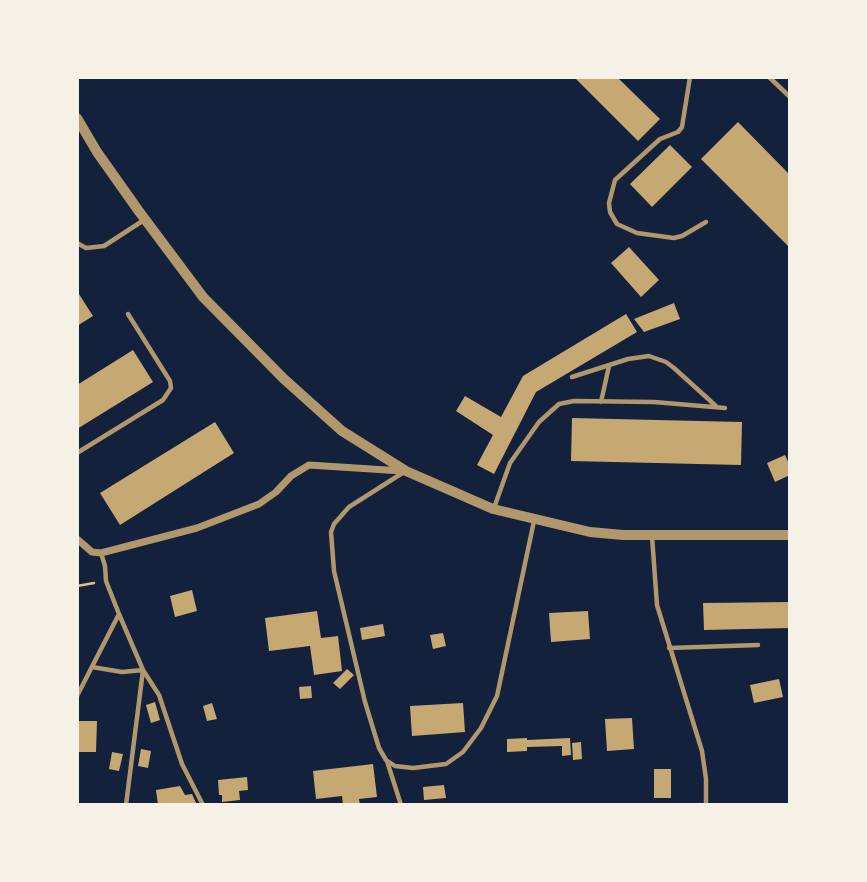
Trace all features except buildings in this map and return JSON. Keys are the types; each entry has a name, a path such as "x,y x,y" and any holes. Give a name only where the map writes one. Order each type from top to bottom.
{"street":[{"path":"77,118 97,152 203,297 284,379 342,431 406,471 493,509 598,533 790,535"},
{"path":"77,539 92,552 101,553 197,528 259,504 276,492 291,476 309,466 406,471"}],"lane":[{"path":"690,77 682,127 678,132 660,139 615,180 609,203 610,212 617,223 637,233 674,238 706,222"},
{"path":"769,77 790,97"},
{"path":"77,243 86,248 104,246 145,220"},
{"path":"77,453 163,400 171,388 170,382 128,314"},
{"path":"572,377 641,356 657,358 674,368 716,407"},
{"path":"601,401 609,365"},
{"path":"493,509 510,463 539,422 553,408 566,402 601,401 725,408"},
{"path":"401,805 386,760 377,744 362,689 334,571 331,532 334,524 349,507 406,471"},
{"path":"386,760 395,766 413,768 446,764 463,752 481,728 497,696 534,520"},
{"path":"652,535 657,605 702,751 706,805"},
{"path":"101,553 106,581 119,614 144,670 159,695 183,764 203,805"},
{"path":"77,696 119,614"},
{"path":"669,648 758,645"},
{"path":"93,667 122,672 144,670"},
{"path":"126,805 144,670"}],"path":[{"path":"77,586 106,581"}]}
